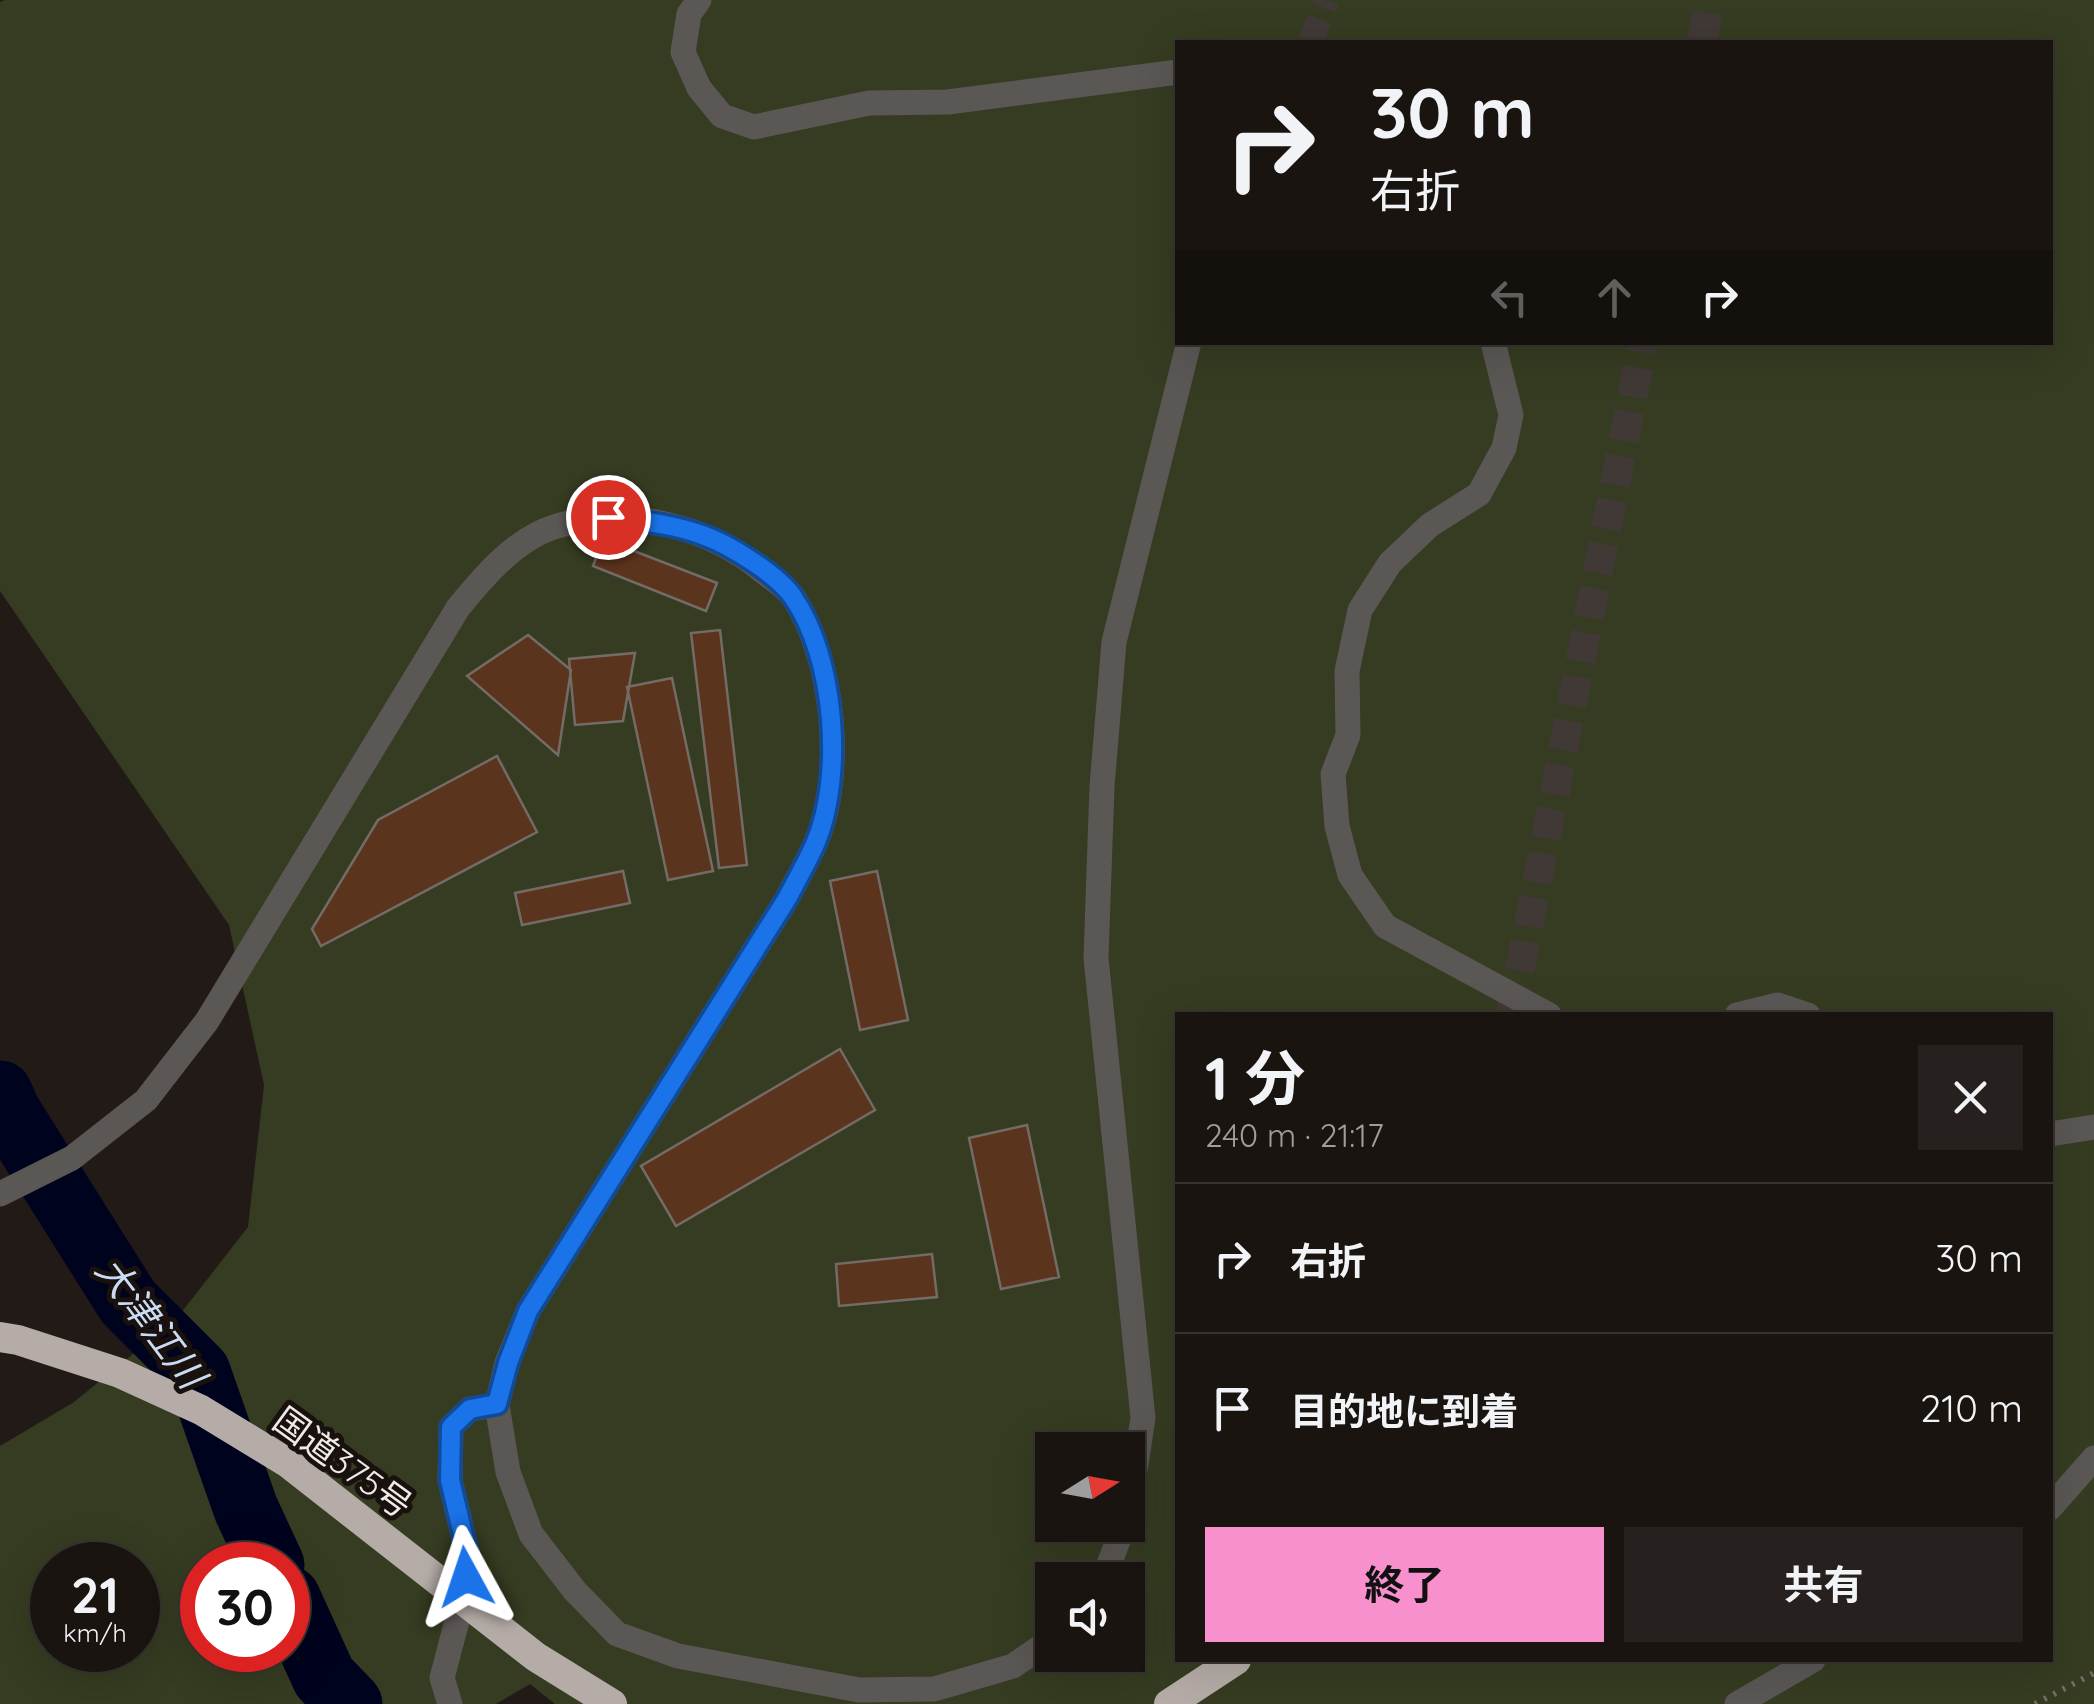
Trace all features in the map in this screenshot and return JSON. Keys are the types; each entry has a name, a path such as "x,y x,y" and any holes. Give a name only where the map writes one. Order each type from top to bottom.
{"highway":[{"name":"国道375号","path":"9,1339 120,1374 202,1410 288,1463 536,1657 612,1704"},
{"path":"1169,1704 1233,1662"}],"street":[{"path":"699,0 689,14 683,52 699,88 722,116 754,127 869,103 948,102 1175,72"},
{"path":"1141,1432 1143,1418 1096,958 1102,786 1114,642 1188,345"},
{"path":"1493,345 1511,415 1504,448 1479,494 1430,524 1390,563 1360,610 1347,671 1348,735 1333,774 1337,826 1350,875 1385,926 1543,1012"},
{"path":"0,1194 72,1158 146,1100 207,1020 458,608 496,562 554,527 608,517 664,524 708,537 756,564 792,595 819,650 831,710 830,776 817,840 778,914 528,1311 497,1404 508,1472 531,1534 575,1592 617,1634 678,1656 859,1690 934,1689 1014,1666 1035,1651"},
{"path":"1749,1012 1778,1004 1800,1012"},
{"path":"2053,1134 2094,1127"},
{"path":"450,1704 442,1678 463,1598 468,1556 450,1480 451,1427 470,1409 497,1404"},
{"path":"2053,1505 2094,1458"},
{"path":"1737,1704 1810,1662"}],"path":[{"path":"2035,1704 2094,1673"}],"green space":[{"path":"2094,0 2094,1704 555,1704 530,1684 496,1704 0,1704 0,1446 74,1402 177,1318 248,1227 264,1085 229,925 0,591 0,2"}],"building":[{"path":"603,539 717,583 706,611 593,566"},
{"path":"720,630 747,865 719,868 691,633"},
{"path":"528,635 571,670 558,755 467,676"},
{"path":"635,653 623,721 575,725 569,659"},
{"path":"672,678 713,871 668,880 627,687"},
{"path":"497,756 537,832 321,946 312,929 378,820"},
{"path":"623,871 630,903 522,925 515,893"},
{"path":"877,871 908,1020 860,1030 830,881"},
{"path":"840,1049 875,1110 676,1226 641,1166"},
{"path":"1027,1125 1059,1277 1001,1289 969,1138"},
{"path":"932,1254 937,1297 839,1306 836,1264"}],"waterway":[{"name":"大津江川","path":"0,1093 128,1302 198,1372 261,1542"},
{"name":"大津江川","path":"310,1646 324,1677 350,1704"}],"tunnel":[{"path":"1311,40 1327,0"},
{"path":"1702,40 1710,0"},
{"path":"1512,1012 1642,345"}],"route":[{"path":"466,1577 468,1556 450,1480 451,1427 470,1409 497,1404 528,1311 788,897 817,840 830,776 831,710 819,650 792,595 756,564 708,537 664,524 608,517"}]}
